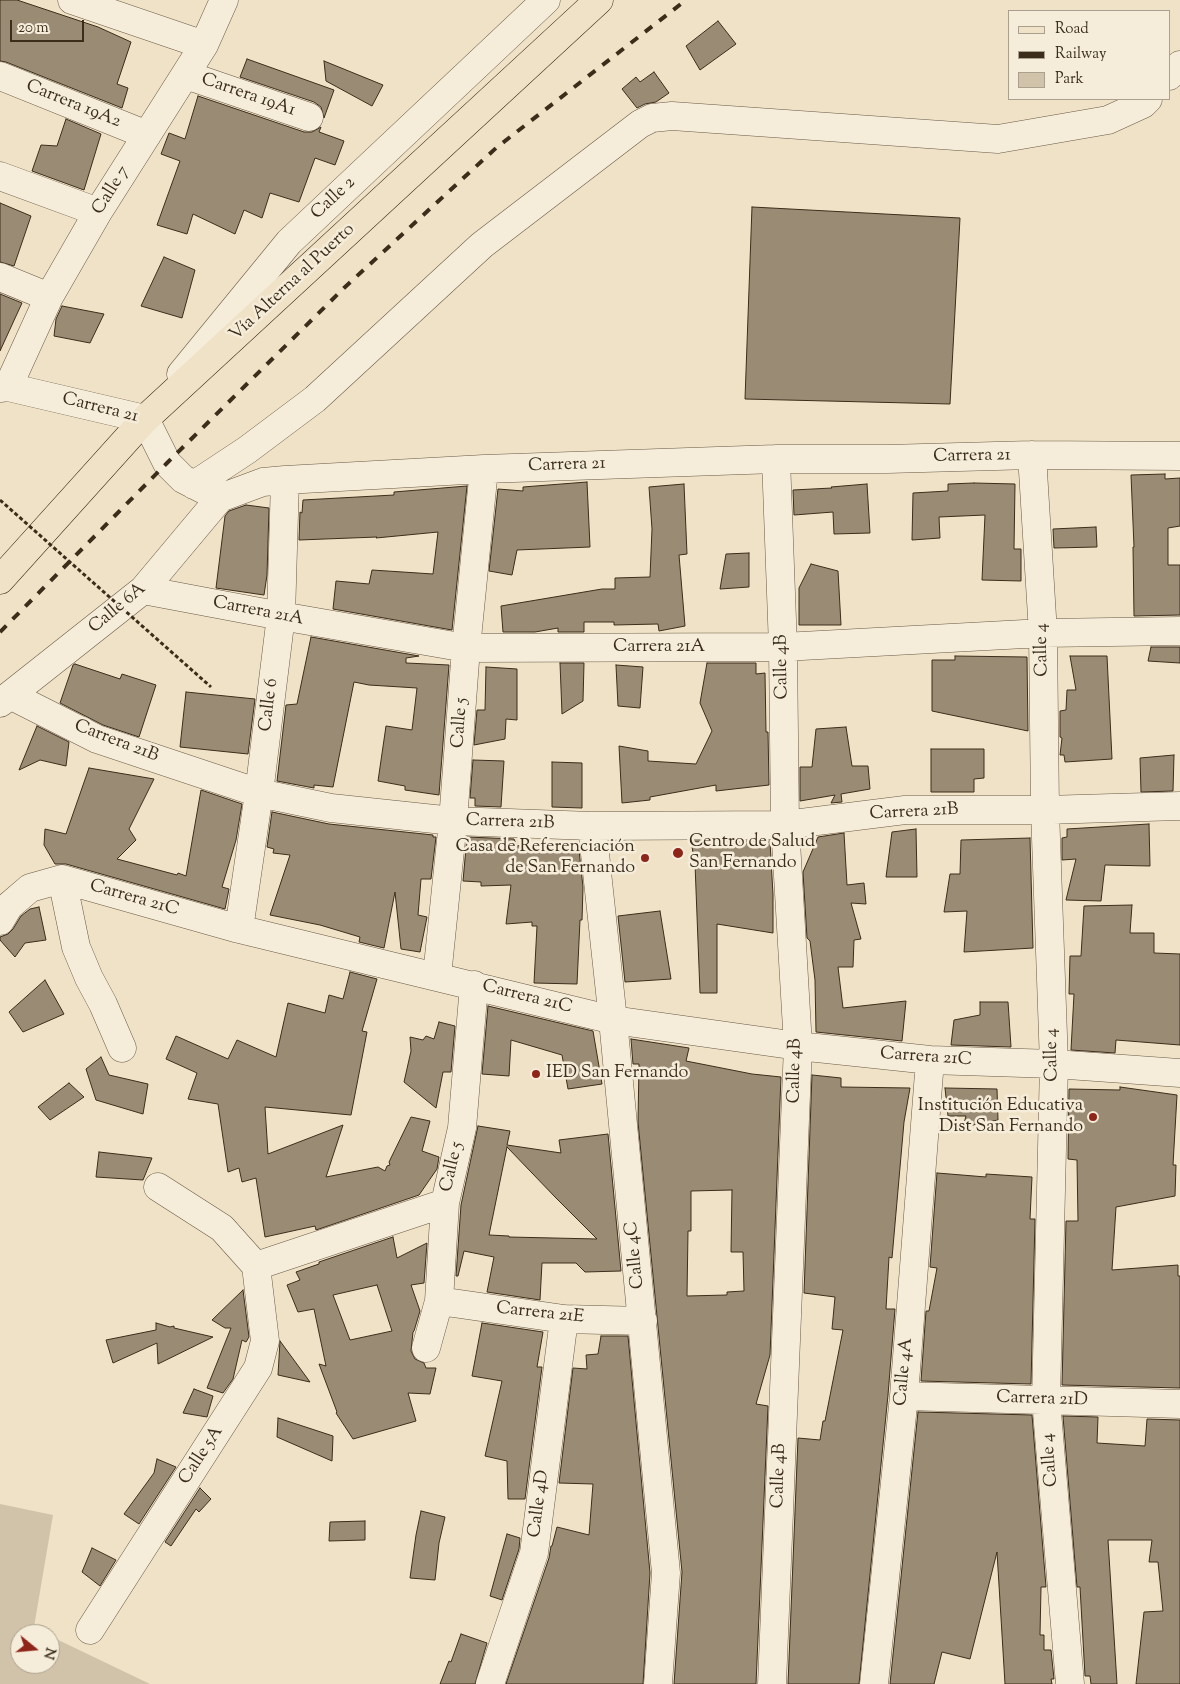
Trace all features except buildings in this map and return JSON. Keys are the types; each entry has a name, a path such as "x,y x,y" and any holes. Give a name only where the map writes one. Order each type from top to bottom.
{"main road":[{"name":"Vía Alterna al Puerto","path":"0,580 145,419 600,0"}],"street":[{"name":"Carrera 19A1","path":"72,0 204,45"},
{"name":"Calle 7","path":"4,388 49,296 98,212 204,45 224,0"},
{"name":"Calle 2","path":"145,419 288,242 546,0"},
{"path":"1170,75 1180,64"},
{"name":"Carrera 19A1","path":"186,74 309,117"},
{"name":"Carrera 19A2","path":"0,76 147,135"},
{"path":"194,485 247,450 315,398 482,245 640,124 652,118 672,116 998,139 1108,120 1143,104 1147,100"},
{"path":"0,176 98,212"},
{"path":"0,277 49,296"},
{"name":"Carrera 21","path":"4,388 145,419 167,463 183,479 220,498 263,482 484,470 776,459 1032,455 1180,456"},
{"name":"Calle 4","path":"1032,455 1043,633 1045,810 1054,1064 1046,1400 1070,1684"},
{"name":"Calle 4B","path":"772,1684 798,1046 785,825 783,647 776,459"},
{"name":"Calle 5","path":"437,976 453,821 466,648 484,470"},
{"name":"Calle 6","path":"239,929 259,792 281,616 286,480"},
{"name":"Calle 6A","path":"5,699 143,590 220,498"},
{"name":"Carrera 21A","path":"143,590 466,648 783,647 1043,633 1180,631"},
{"name":"Carrera 21B","path":"5,699 97,739 259,792 331,808 453,821 592,826 785,825 905,810 1045,810 1180,806"},
{"name":"Calle 4C","path":"592,826 643,1321 666,1573 658,1684"},
{"path":"0,921 9,906 30,888 62,880"},
{"name":"Carrera 21C","path":"122,1048 76,947 62,880 239,929 613,1020 798,1046 930,1060 1054,1064 1180,1073"},
{"name":"Calle 5","path":"426,1348 438,1301 445,1203 462,1128 474,985"},
{"name":"Calle 4A","path":"874,1684 904,1396 930,1060"},
{"path":"158,1187 222,1228 256,1266 445,1203"},
{"name":"Calle 5A","path":"90,1630 258,1368 266,1341 256,1266"},
{"name":"Carrera 21E","path":"438,1301 564,1319 643,1321"},
{"name":"Calle 4D","path":"490,1684 534,1553 564,1319"},
{"name":"Carrera 21D","path":"904,1396 1180,1404"}],"path":[{"path":"0,500 211,687"}],"green space":[{"path":"0,1504 53,1515 35,1624 10,1624 10,1674 60,1674 60,1641 150,1684 0,1684"}],"railway":[{"path":"0,632 344,288 496,148 686,0"}],"place":[{"name":"Centro de Salud San Fernando","path":"678,853"},
{"name":"Casa de Referenciación de San Fernando","path":"645,858"},
{"name":"IED San Fernando","path":"536,1074"},
{"name":"Institución Educativa Dist San Fernando","path":"1093,1117"}]}
